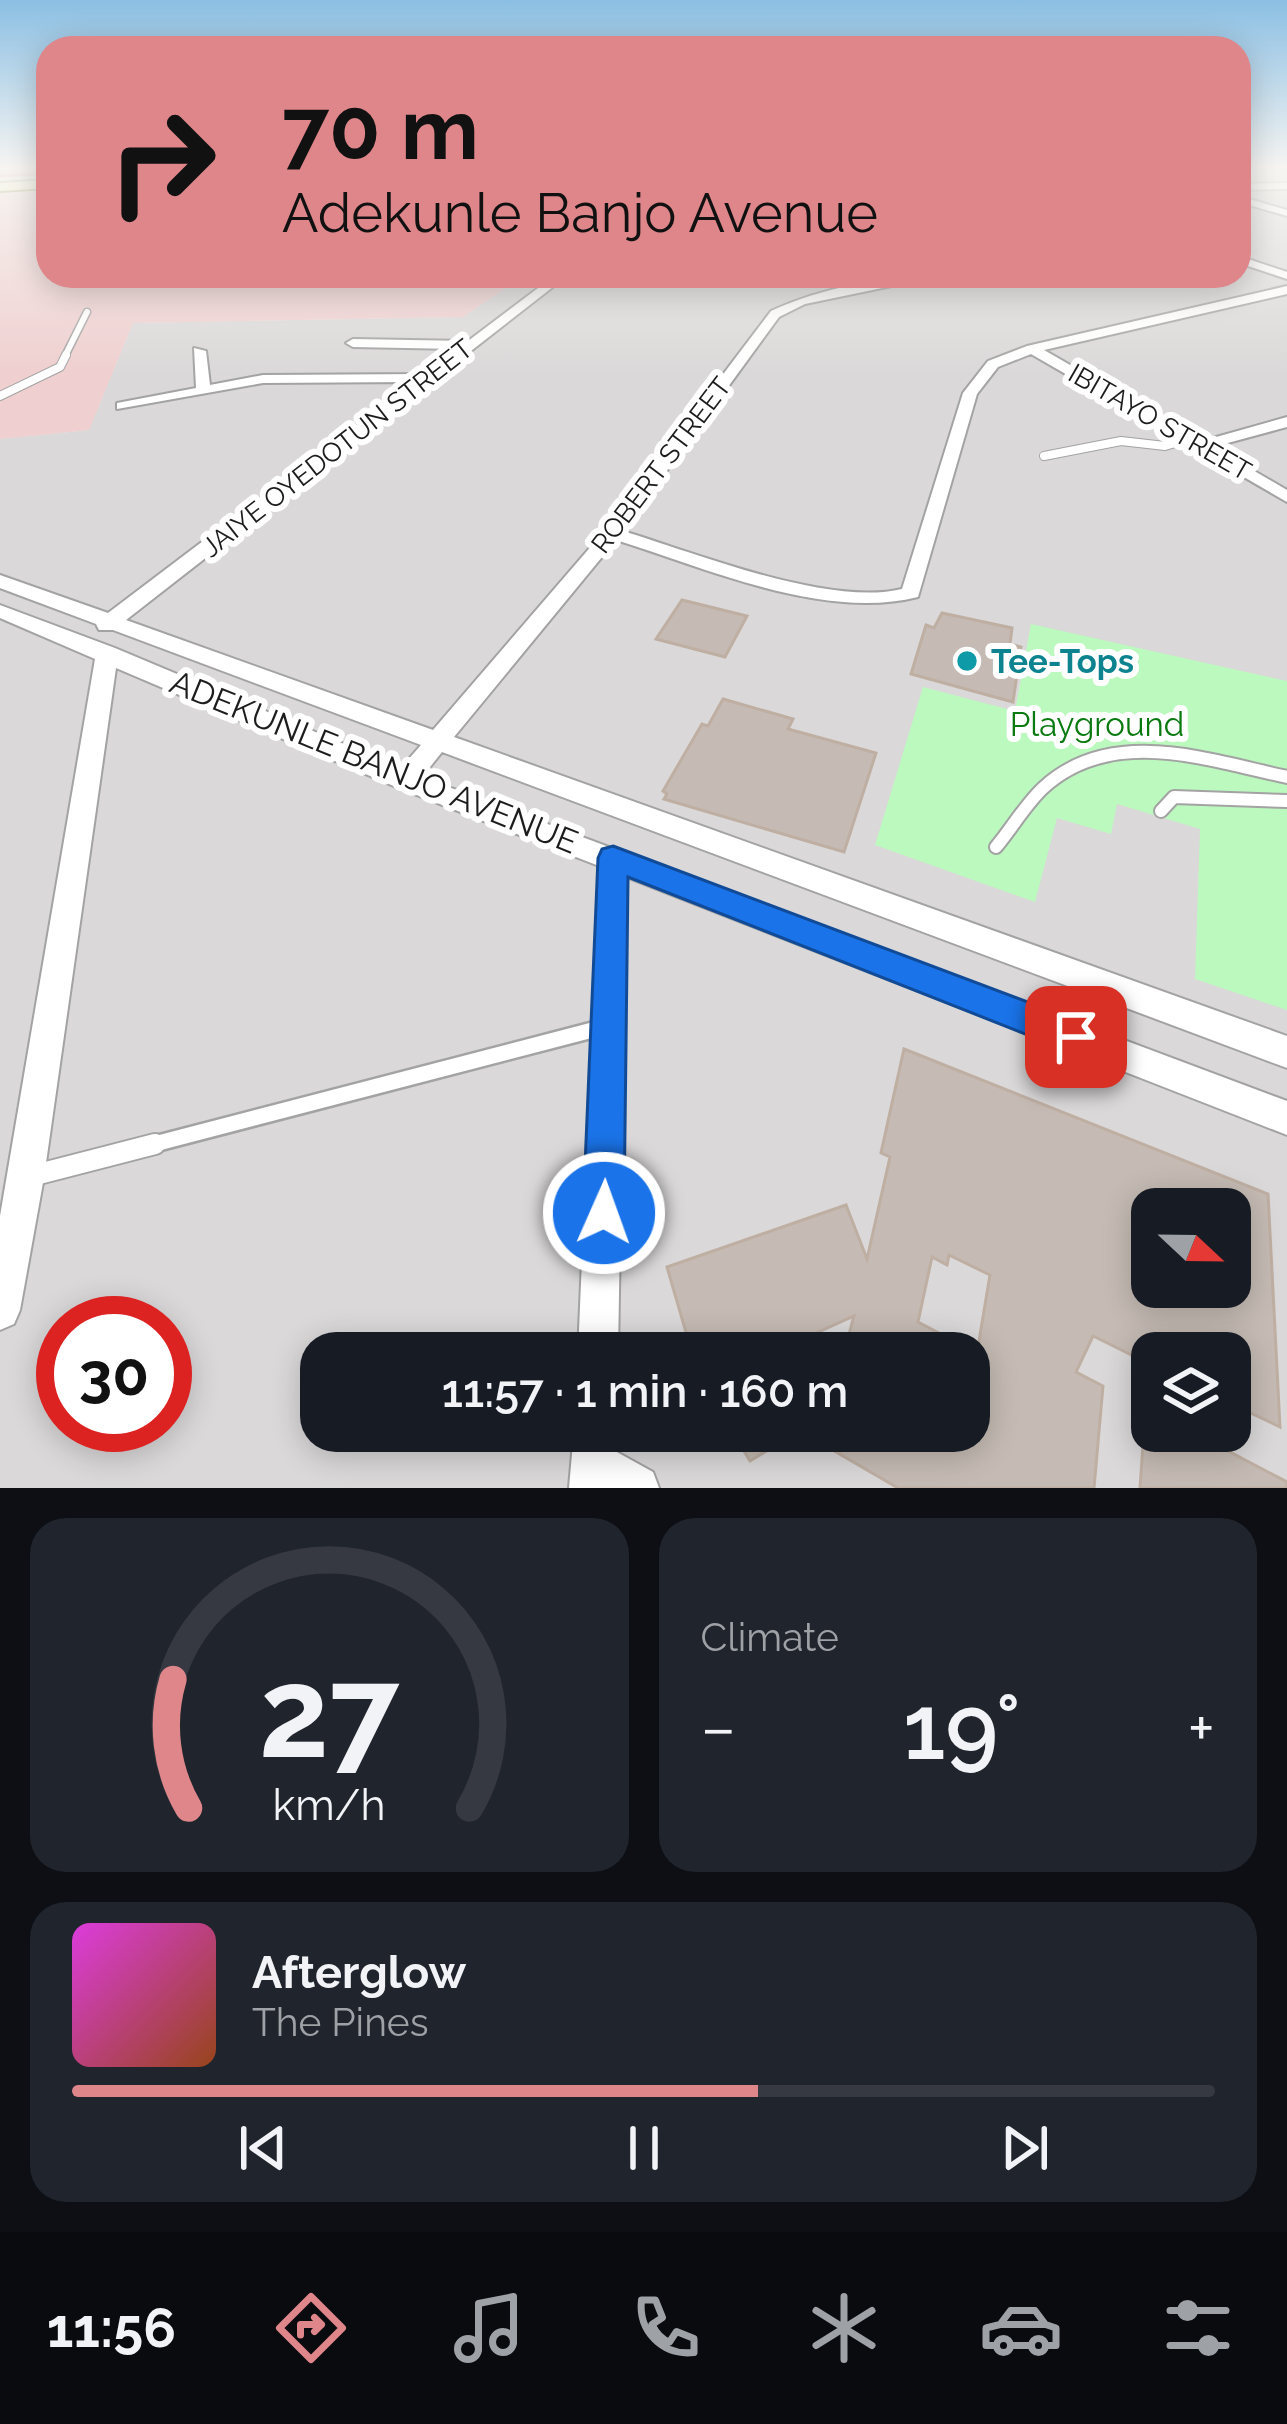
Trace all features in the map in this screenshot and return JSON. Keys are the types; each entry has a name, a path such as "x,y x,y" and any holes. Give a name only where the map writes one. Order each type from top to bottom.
{"street":[{"path":"1251,263 1287,276"},
{"name":"JAIYE OYEDOTUN STREET","path":"92,648 113,621 545,288"},
{"name":"ROBERT STREET","path":"405,780 612,532 775,314 802,302 873,288"},
{"path":"612,532 842,599 898,600 911,593 970,393 993,364 1032,349 1287,290"},
{"path":"353,343 469,345"},
{"name":"IBITAYO STREET","path":"1032,349 1198,441 1287,497"},
{"path":"199,351 203,389"},
{"path":"122,406 263,379 429,378"},
{"path":"1198,441 1287,422"},
{"name":"ADEKUNLE BANJO AVENUE","path":"0,581 1287,1052"},
{"name":"ADEKUNLE BANJO AVENUE","path":"0,611 405,780 1287,1118"},
{"path":"0,1310 26,1177 92,648"},
{"path":"599,1332 613,858"},
{"path":"593,1461 637,1488"}],"lane":[{"path":"0,396 60,367 87,312"},
{"path":"1044,456 1121,441 1166,446 1198,441"},
{"path":"996,847 1055,777 1109,752 1162,753 1287,777"},
{"path":"1161,812 1174,797 1287,802"},
{"path":"26,1177 611,1025"}],"shaded area":[{"path":"0,236 36,236 36,288 505,288 463,317 133,323 89,430 0,439"},
{"path":"1251,236 1287,236 1287,1488 0,1488 0,439 89,430 133,323 463,317 505,288 1251,288"}],"green space":[{"name":"Playground","path":"1031,624 1287,681 1287,1010 1195,979 1200,829 1117,804 1111,834 1057,818 1035,902 875,845 923,687 1015,711"}],"building":[{"path":"682,600 747,616 725,657 656,639"},
{"name":"Tee-Tops","path":"942,613 1012,628 1010,644 1021,647 1013,702 911,674 926,625 934,628"},
{"path":"723,699 793,719 788,729 876,753 844,852 664,799 663,791 702,724 708,726"},
{"path":"904,1049 1268,1194 1280,1427 1251,1413 1251,1332 1131,1332 1131,1355 1093,1336 1076,1372 1103,1386 1094,1488 898,1488 836,1452 990,1452 990,1332 980,1332 990,1275 949,1255 947,1265 932,1257 918,1322 937,1332 850,1332 854,1316 819,1332 686,1332 667,1267 846,1205 867,1259 890,1157 881,1153"},
{"path":"745,1452 765,1452 750,1461"},
{"path":"1143,1452 1230,1452 1287,1482 1287,1488 1140,1488"}],"place":[{"name":"Tee-Tops","path":"967,661"}],"route":[{"path":"604,1213 613,858 1076,1037"}]}
